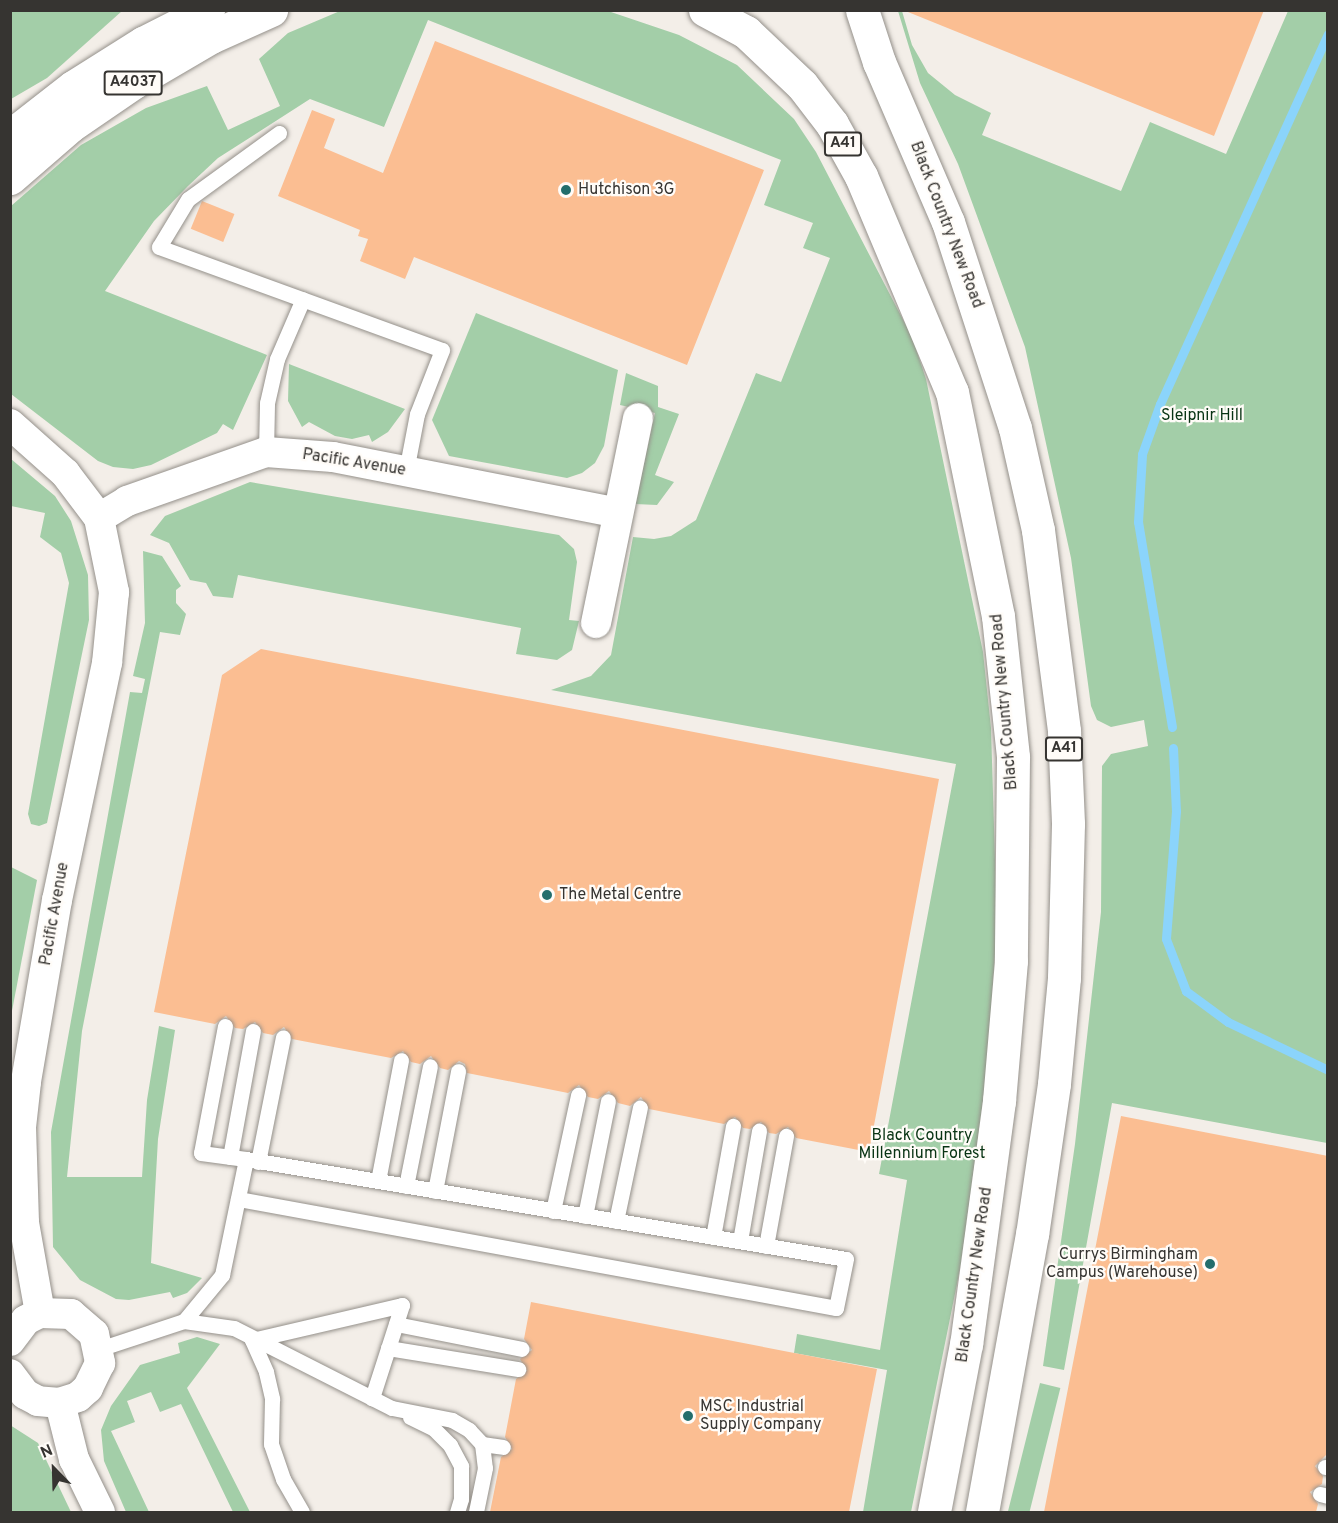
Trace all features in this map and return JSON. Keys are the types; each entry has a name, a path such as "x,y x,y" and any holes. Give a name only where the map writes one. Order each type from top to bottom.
{"main road":[{"name":"A4037","path":"10,136 73,87 143,43 208,10"},
{"name":"A4037","path":"10,178 70,126 154,70 211,37 271,10"},
{"name":"Black Country New Road","path":"705,10 746,32 802,85 832,124 861,176 952,392 998,616 1013,757 1011,961 999,1101 966,1344 934,1512"},
{"name":"Black Country New Road","path":"862,10 879,62 948,222 1015,428 1038,530 1064,731 1068,824 1064,978 1054,1084 1032,1234 982,1512"}],"street":[{"path":"10,156 118,75 154,70"},
{"path":"596,623 638,418"},
{"name":"Pacific Avenue","path":"10,424 65,473 99,518 114,592 106,663 57,900 16,1126 24,1223 40,1313"},
{"name":"Pacific Avenue","path":"99,518 127,501 266,452 333,457 618,513"},
{"path":"10,1341 26,1320 40,1313 71,1314 94,1334 99,1349 96,1376 88,1388 78,1397 60,1403 38,1401 25,1394 10,1374"},
{"path":"60,1403 74,1458 100,1512"}],"lane":[{"path":"279,133 188,199 159,247 442,350 417,414 406,471"},
{"path":"266,452 267,403 277,359 303,299"},
{"path":"225,1026 201,1153 846,1259 836,1308 238,1198"},
{"path":"230,1157 253,1031"},
{"path":"184,1321 222,1275 238,1198 252,1160 283,1037"},
{"path":"378,1181 401,1060"},
{"path":"406,1186 430,1066"},
{"path":"435,1191 458,1071"},
{"path":"553,1211 578,1095"},
{"path":"585,1216 608,1101"},
{"path":"616,1221 640,1107"},
{"path":"712,1237 733,1126"},
{"path":"740,1242 759,1131"},
{"path":"766,1246 786,1136"},
{"path":"252,1340 402,1305 372,1398"},
{"path":"99,1349 184,1321 234,1328 252,1340 433,1428 450,1445 461,1466 461,1499 457,1512"},
{"path":"396,1324 522,1349"},
{"path":"252,1340 266,1372 272,1400 271,1444 283,1479 302,1512"},
{"path":"388,1348 518,1369"},
{"path":"392,1408 452,1420 469,1430 482,1444 491,1475 476,1512"},
{"path":"482,1444 503,1447"}],"green space":[{"path":"11,10 122,11 47,78 11,99"},
{"name":"Black Country Millennium Forest","path":"340,11 608,11 679,35 737,65 794,119 816,152 912,337 926,379 983,652 991,728 997,926 987,1071 963,1254 911,1512 863,1512 887,1370 794,1353 797,1334 880,1350 907,1180 879,1174 956,764 551,690 591,676 611,655 633,537 654,539 671,536 696,520 756,373 781,382 830,258 803,248 813,223 764,205 781,160 428,20 384,127 310,99 218,158 188,186 154,221 105,291 267,355 233,430 223,424 217,433 151,465 133,469 113,467 98,461 11,394 11,206 81,145 146,108 207,86 228,130 280,106 259,59 288,33"},
{"name":"Sleipnir Hill","path":"898,11 902,11 912,45 928,73 955,95 991,113 982,135 1121,191 1150,122 1226,154 1288,11 1327,11 1327,1143 1112,1103 1064,1370 1043,1366 1075,1144 1101,912 1102,766 1111,754 1148,746 1144,720 1111,727 1097,720 1091,706 1071,558 1025,347 958,164 920,83"},
{"path":"476,313 618,370 604,446 595,463 582,473 567,478 449,456 432,420"},
{"path":"289,364 405,409 388,432 372,442 369,435 352,439 335,436 309,422 302,427 288,401"},
{"path":"626,373 658,386 658,407 679,414 655,475 674,482 657,505 635,504 655,413 620,405"},
{"path":"11,459 55,496 71,521 88,575 89,620 47,823 39,826 31,824 28,814 69,583 61,553 40,537 45,513 11,506"},
{"path":"250,482 559,535 574,549 577,562 569,620 579,621 572,650 557,660 516,654 521,628 238,575 233,598 213,596 206,583 190,580 169,543 150,535 165,516"},
{"path":"143,551 162,556 181,586 176,590 176,603 186,614 180,635 160,632 82,1031 67,1177 142,1177 147,1100 159,1026 175,1030 158,1139 151,1263 202,1278 187,1293 173,1298 170,1292 129,1300 116,1299 80,1280 53,1247 51,1132 130,692 142,693 145,679 133,676 145,623"},
{"path":"11,867 37,880 11,1016"},
{"path":"197,1337 220,1344 187,1388 250,1512 233,1512 181,1404 160,1412 151,1392 127,1401 135,1422 111,1431 149,1512 126,1512 104,1461 101,1430 111,1406 140,1365 180,1353 178,1343"},
{"path":"1040,1383 1060,1388 1029,1512 1008,1511"},
{"path":"10,1425 38,1443 71,1512 11,1512"}],"building":[{"path":"903,10 1264,10 1214,136"},
{"name":"Hutchison 3G","path":"435,41 764,170 687,365 414,257 405,279 360,261 368,239 358,236 360,230 278,196 312,110 335,119 324,148 383,173"},
{"path":"202,201 234,214 223,242 191,229"},
{"name":"The Metal Centre","path":"261,649 939,779 869,1152 796,1138 788,1127 776,1134 769,1133 761,1122 750,1129 743,1128 735,1117 724,1124 649,1109 641,1097 630,1106 618,1103 609,1091 598,1099 588,1097 579,1085 568,1093 467,1073 465,1064 459,1061 448,1070 440,1068 431,1056 420,1064 411,1062 403,1051 391,1058 292,1039 284,1027 273,1035 263,1033 255,1022 243,1029 235,1028 226,1016 215,1024 154,1012 222,675"},
{"name":"Currys Birmingham Campus (Warehouse)","path":"1121,1116 1328,1156 1328,1453 1315,1466 1323,1476 1322,1484 1310,1492 1318,1504 1316,1512 1044,1512"},
{"name":"MSC Industrial Supply Company","path":"531,1302 877,1369 849,1512 490,1512 501,1457 512,1449 505,1437 516,1379 527,1371 520,1359 532,1350 524,1339"}],"waterway":[{"path":"1172,727 1138,522 1142,454 1160,404 1328,34"},
{"path":"1173,748 1176,811 1166,939 1186,991 1228,1022 1328,1070"}],"place":[{"name":"Hutchison 3G","path":"566,190"},
{"name":"The Metal Centre","path":"547,895"},
{"name":"Currys Birmingham Campus (Warehouse)","path":"1210,1264"},
{"name":"MSC Industrial Supply Company","path":"688,1416"}]}
